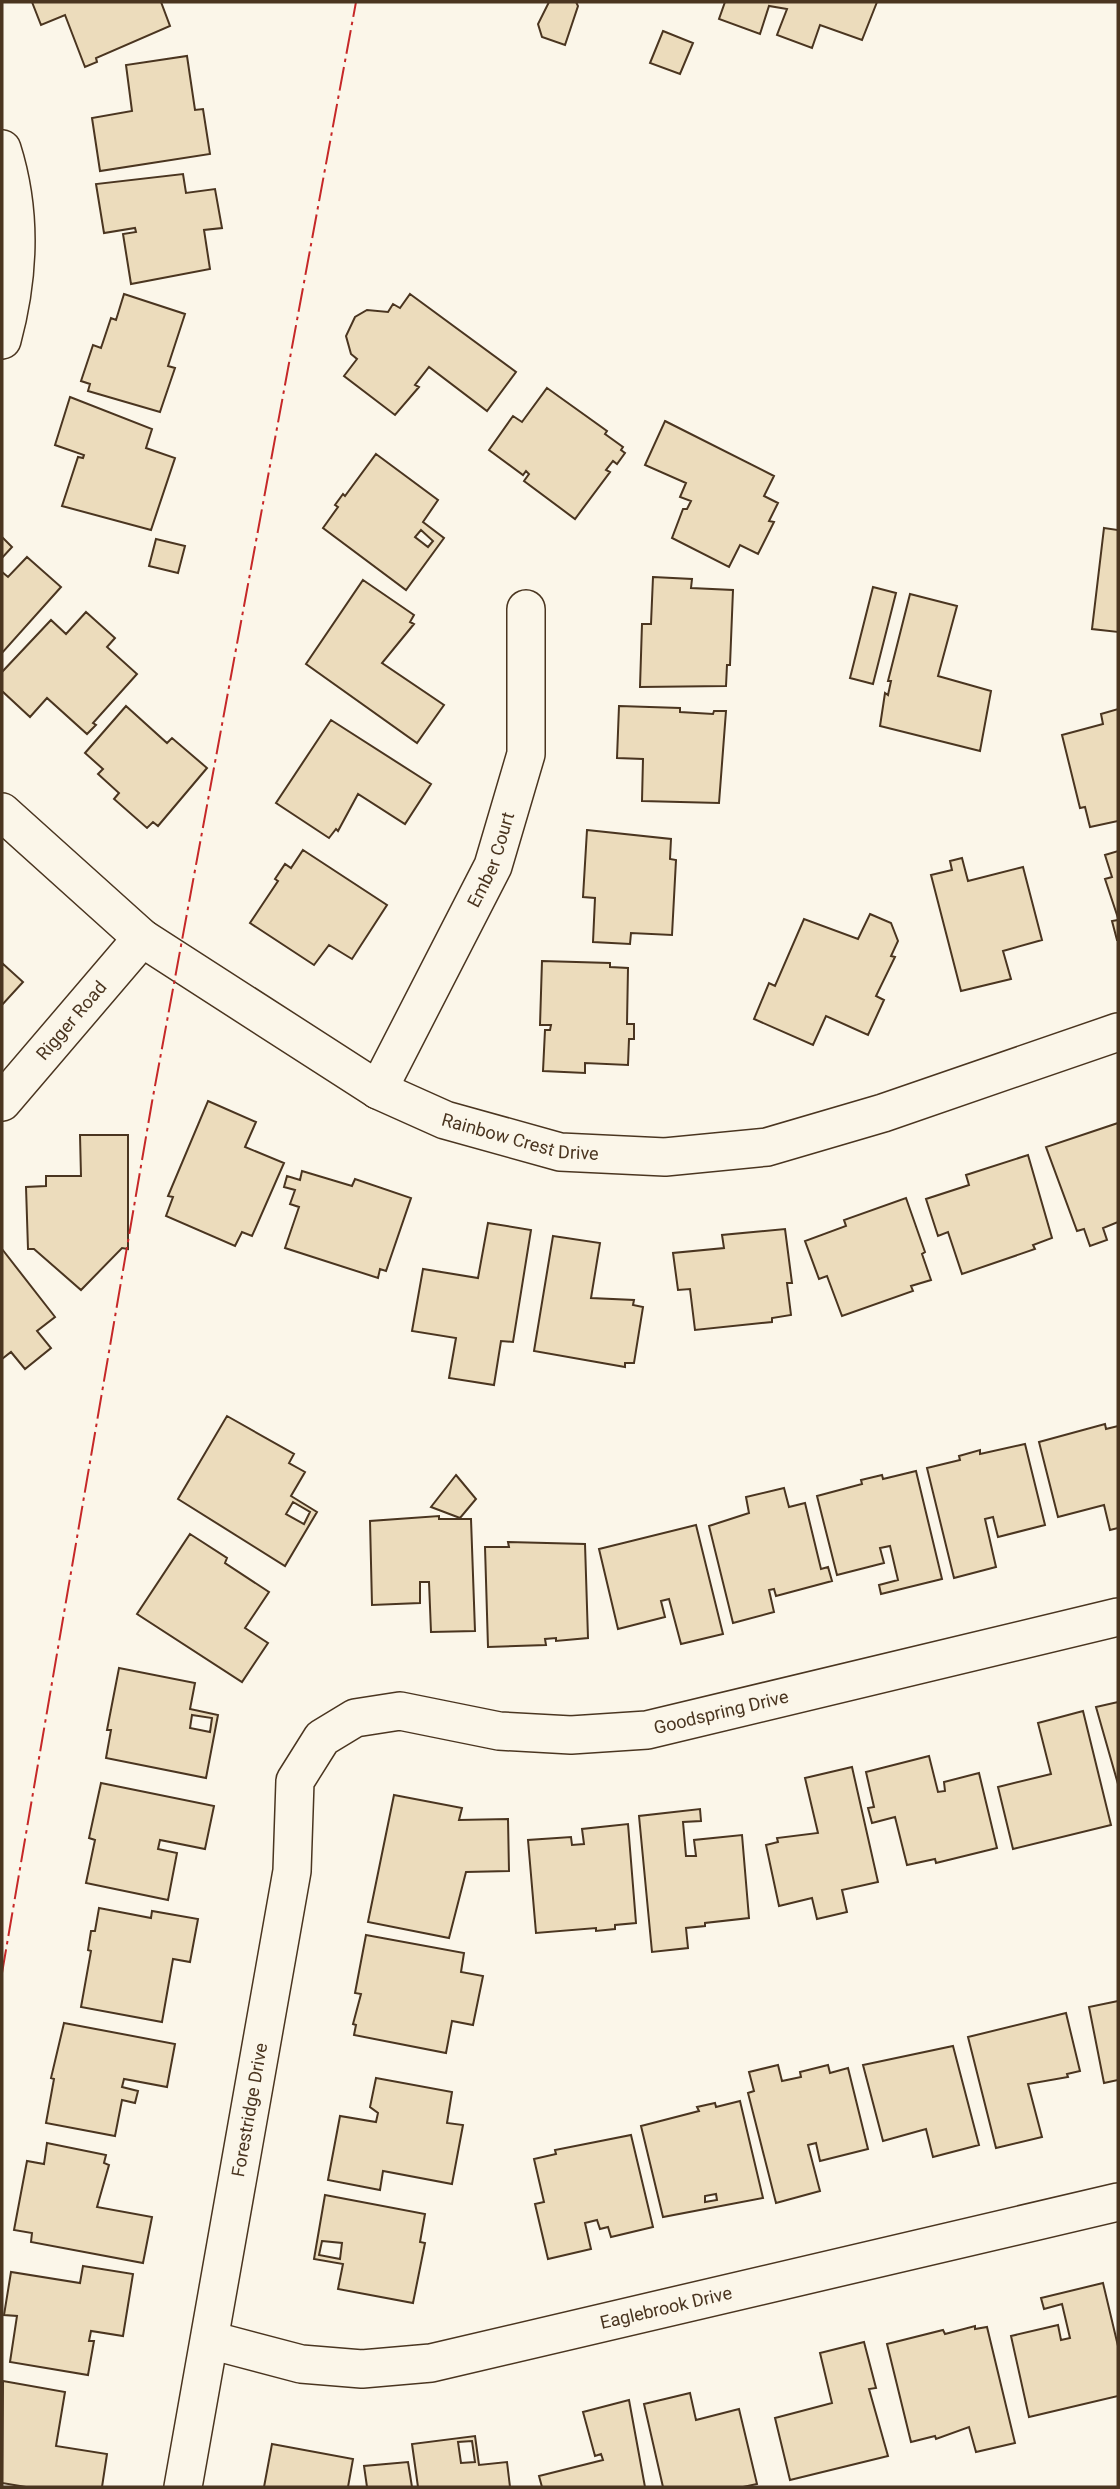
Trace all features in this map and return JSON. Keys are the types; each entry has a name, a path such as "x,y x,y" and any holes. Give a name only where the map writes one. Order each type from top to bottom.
{"street":[{"path":"2,149 17,230 13,298 2,340"},
{"name":"Ember Court","path":"379,1090 493,866 526,754 526,609"},
{"name":"Rainbow Crest Drive","path":"2,812 142,938 379,1090 446,1120 560,1152 665,1157 767,1147 883,1113 1118,1032"},
{"name":"Rigger Road","path":"2,1102 142,938"},
{"name":"Goodspring Drive","path":"322,1738 355,1718 400,1711 499,1731 571,1735 647,1730 1118,1617"},
{"name":"Forestridge Drive","path":"183,2487 292,1871 295,1781 322,1738"},
{"name":"Eaglebrook Drive","path":"209,2340 301,2364 362,2369 431,2363 1118,2202"}],"building":[{"path":"32,2 161,2 170,26 96,58 97,62 85,67 65,15 41,25"},
{"path":"549,2 576,2 578,6 565,45 542,37 538,24"},
{"path":"725,2 877,2 862,40 820,25 812,48 777,35 787,9 769,6 760,34 719,19"},
{"path":"663,31 693,43 680,74 650,63"},
{"path":"187,56 195,110 203,109 210,154 100,171 92,118 132,111 126,65"},
{"path":"183,174 186,193 215,189 222,228 204,230 210,269 131,284 123,234 136,232 135,228 104,233 96,184"},
{"path":"124,294 185,314 168,366 175,368 160,412 88,391 90,384 81,381 93,345 101,348 111,318 116,320"},
{"path":"410,294 516,372 487,411 429,367 415,385 419,387 395,415 344,376 357,359 351,354 346,336 355,317 367,310 388,312 393,304 400,308"},
{"path":"547,388 607,431 605,434 623,447 621,450 625,453 617,464 613,461 606,470 610,472 575,519 524,481 529,474 526,471 523,475 489,450 513,416 522,422"},
{"path":"70,397 152,429 146,448 175,458 151,530 62,506 78,457 83,458 84,455 55,445"},
{"path":"665,421 774,476 764,496 778,503 769,521 774,522 758,554 740,545 729,567 672,538 683,509 687,509 691,501 680,497 686,483 645,465"},
{"path":"376,454 438,500 423,522 444,538 406,590 323,528 338,507 335,505 343,494 345,496","holes":["421,530 433,541 428,547 415,537"]},
{"path":"1104,528 1118,530 1118,632 1092,629"},
{"path":"2,537 12,547 2,558"},
{"path":"156,539 185,546 178,573 149,566"},
{"path":"27,557 61,587 2,653 2,572 8,577"},
{"path":"653,577 692,579 691,588 733,590 730,665 727,665 726,686 640,687 642,624 651,624"},
{"path":"363,580 414,615 410,622 414,624 382,663 444,705 417,743 306,664"},
{"path":"873,587 896,593 873,684 850,678"},
{"path":"910,594 957,606 938,676 991,691 980,751 880,726 885,693 888,695 891,681 888,681"},
{"path":"86,612 115,638 107,647 137,674 93,723 96,725 87,734 47,698 30,717 2,691 2,672 51,620 66,634"},
{"path":"126,706 167,743 172,738 207,768 158,826 153,822 147,828 114,799 119,793 98,774 103,769 85,753"},
{"path":"619,706 680,708 680,712 713,714 714,711 726,711 719,803 642,801 643,759 617,758"},
{"path":"1118,709 1118,821 1090,827 1085,807 1080,808 1062,735 1103,724 1101,714"},
{"path":"331,720 431,784 405,824 358,794 338,831 336,829 329,838 276,803"},
{"path":"587,830 671,839 670,859 676,860 672,935 631,933 630,944 593,942 595,898 583,897"},
{"path":"303,850 387,905 352,959 329,945 314,965 250,923 278,881 275,879 285,864 291,868"},
{"path":"1118,851 1118,918 1105,879 1112,877 1105,855"},
{"path":"962,858 968,881 1023,867 1042,940 1003,951 1011,979 961,991 931,875 952,870 950,861"},
{"path":"870,914 891,923 898,941 891,956 895,957 876,996 884,1000 868,1035 826,1016 813,1045 754,1019 769,983 775,986 804,919 858,939"},
{"path":"1118,920 1118,940 1117,940 1112,921"},
{"path":"542,961 610,963 610,967 628,968 627,1024 634,1024 634,1039 629,1039 628,1065 585,1063 585,1073 543,1071 545,1030 550,1030 551,1025 540,1025"},
{"path":"2,963 23,982 2,1005"},
{"path":"208,1101 256,1122 245,1147 284,1163 252,1236 242,1232 235,1246 166,1216 173,1197 168,1196"},
{"path":"1118,1123 1118,1222 1103,1228 1107,1240 1090,1246 1084,1229 1077,1231 1046,1147"},
{"path":"80,1135 128,1135 128,1249 122,1248 81,1290 34,1249 28,1249 26,1187 46,1186 46,1176 81,1176"},
{"path":"1028,1155 1052,1238 1033,1245 1035,1249 962,1274 948,1232 938,1236 926,1199 969,1185 966,1175"},
{"path":"302,1171 352,1186 355,1179 411,1198 386,1271 380,1269 378,1278 285,1248 299,1207 290,1204 295,1190 284,1187 287,1176 300,1180"},
{"path":"906,1198 925,1252 922,1254 931,1280 911,1286 913,1291 842,1316 827,1276 819,1279 805,1241 846,1226 844,1220"},
{"path":"488,1223 531,1230 513,1342 501,1341 494,1385 449,1378 456,1338 412,1331 423,1269 478,1278"},
{"path":"785,1229 792,1283 787,1283 791,1315 772,1318 772,1322 695,1330 690,1289 678,1290 673,1253 724,1248 722,1235"},
{"path":"553,1236 600,1243 591,1298 634,1300 633,1305 643,1307 634,1363 625,1363 625,1367 534,1351"},
{"path":"2,1249 55,1317 37,1331 51,1348 25,1369 11,1352 2,1359"},
{"path":"227,1416 294,1454 289,1463 305,1472 291,1496 317,1512 285,1566 178,1499","holes":["293,1502 310,1512 304,1524 286,1514"]},
{"path":"1105,1424 1106,1429 1118,1426 1118,1528 1110,1530 1104,1505 1058,1517 1039,1442"},
{"path":"1025,1444 1045,1525 998,1537 993,1517 985,1519 996,1567 954,1578 927,1468 960,1460 959,1456 980,1450 980,1454"},
{"path":"916,1471 942,1579 881,1594 879,1585 898,1580 890,1546 880,1548 884,1563 837,1575 817,1496 862,1484 861,1480 882,1475 883,1479"},
{"path":"456,1475 476,1499 460,1518 431,1507"},
{"path":"784,1488 789,1507 805,1503 821,1569 828,1567 832,1581 776,1596 774,1589 769,1590 774,1612 733,1623 709,1526 749,1513 746,1497"},
{"path":"439,1516 439,1519 471,1519 475,1631 431,1632 429,1582 420,1582 420,1603 372,1605 370,1521"},
{"path":"696,1525 723,1634 681,1644 669,1599 661,1601 665,1617 618,1629 599,1549"},
{"path":"190,1534 227,1558 225,1563 269,1592 245,1628 268,1643 242,1682 137,1614"},
{"path":"508,1542 585,1544 588,1638 556,1641 556,1638 545,1639 546,1645 488,1647 485,1547 509,1547"},
{"path":"119,1668 195,1683 190,1709 218,1715 206,1778 106,1758 111,1730 107,1730","holes":["192,1715 212,1718 210,1732 190,1728"]},
{"path":"1118,1702 1118,1784 1096,1707"},
{"path":"1083,1711 1111,1825 1013,1849 998,1787 1051,1774 1038,1723"},
{"path":"929,1756 938,1792 945,1791 944,1782 979,1773 997,1848 936,1863 935,1859 907,1865 895,1817 872,1823 868,1808 874,1807 866,1772"},
{"path":"852,1767 878,1882 842,1890 847,1912 817,1919 812,1898 779,1906 766,1845 778,1842 777,1838 818,1833 805,1778"},
{"path":"101,1783 214,1806 205,1849 160,1840 158,1849 177,1853 168,1900 86,1883 95,1840 89,1838"},
{"path":"394,1795 462,1808 459,1820 508,1819 509,1871 466,1872 449,1938 368,1922"},
{"path":"700,1809 701,1821 683,1822 686,1856 696,1856 694,1840 742,1835 749,1918 686,1928 688,1948 652,1952 639,1816"},
{"path":"628,1824 636,1923 615,1925 615,1929 596,1931 596,1928 536,1933 528,1840 571,1837 572,1845 584,1844 582,1829"},
{"path":"99,1908 151,1918 152,1911 198,1919 190,1962 173,1959 162,2022 81,2007 91,1951 88,1950 91,1931 95,1931"},
{"path":"366,1935 464,1953 461,1972 483,1976 473,2025 452,2021 446,2053 354,2035 356,2025 353,2024 361,1994 355,1993"},
{"path":"1118,2001 1118,2080 1104,2083 1089,2007"},
{"path":"1066,2013 1080,2071 1067,2074 1068,2077 1028,2084 1042,2137 996,2148 968,2037"},
{"path":"64,2023 175,2044 167,2087 124,2079 122,2087 138,2091 135,2103 122,2100 115,2136 46,2123 54,2079 51,2078"},
{"path":"953,2046 979,2145 933,2157 926,2129 883,2141 863,2065"},
{"path":"778,2065 782,2081 801,2077 800,2072 828,2065 830,2073 848,2068 868,2149 820,2161 816,2143 808,2145 820,2191 776,2203 748,2093 754,2091 749,2072"},
{"path":"376,2078 452,2092 447,2123 463,2125 452,2184 383,2171 380,2190 328,2180 340,2116 376,2122 378,2113 370,2107"},
{"path":"740,2101 763,2198 663,2217 641,2126 699,2111 697,2107 715,2103 716,2107","holes":["716,2194 717,2200 705,2202 705,2196"]},
{"path":"631,2135 653,2227 611,2237 608,2227 600,2229 597,2220 585,2223 591,2249 548,2259 535,2204 544,2202 534,2159 556,2154 555,2150"},
{"path":"47,2143 106,2155 104,2163 109,2165 97,2207 152,2217 143,2263 31,2242 32,2233 14,2230 27,2161 44,2164"},
{"path":"325,2195 425,2214 420,2242 425,2243 413,2303 338,2289 343,2264 314,2259","holes":["322,2241 342,2243 340,2259 319,2255"]},
{"path":"83,2266 133,2274 123,2336 91,2331 89,2341 94,2341 88,2375 10,2362 17,2316 4,2315 11,2272 80,2283"},
{"path":"1103,2283 1118,2346 1118,2396 1029,2417 1011,2336 1058,2325 1061,2340 1070,2338 1062,2304 1044,2309 1041,2298"},
{"path":"975,2326 975,2329 987,2327 1015,2443 976,2452 969,2427 936,2439 935,2436 911,2442 887,2344 943,2330 945,2334"},
{"path":"864,2342 876,2388 869,2389 888,2456 790,2480 775,2418 832,2403 820,2353"},
{"path":"3,2381 65,2392 56,2446 107,2454 102,2487 26,2487 2,2483"},
{"path":"690,2393 696,2420 739,2409 757,2484 743,2487 663,2487 644,2404"},
{"path":"629,2400 645,2487 542,2487 539,2476 603,2460 601,2454 595,2456 583,2412"},
{"path":"475,2436 479,2465 507,2462 510,2487 418,2487 412,2444","holes":["472,2441 475,2462 461,2463 458,2442"]},
{"path":"272,2444 353,2459 348,2487 264,2487"},
{"path":"408,2462 412,2487 367,2487 364,2466"}],"power":[{"path":"2,1973 152,1102 356,2"}]}
